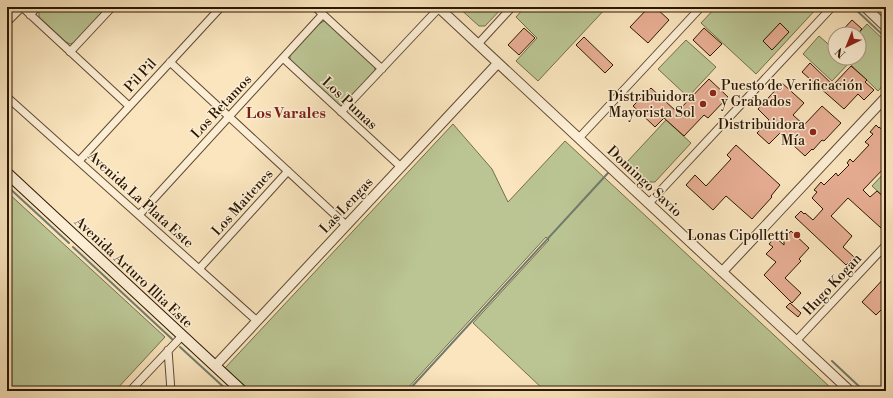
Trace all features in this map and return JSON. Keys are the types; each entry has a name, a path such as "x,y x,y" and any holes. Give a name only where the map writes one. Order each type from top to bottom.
{"main road":[{"name":"Avenida Arturo Illia Este","path":"7,173 242,391"}],"street":[{"path":"7,22 22,7 129,106"},
{"path":"30,15 37,7"},
{"path":"70,52 112,7"},
{"name":"Pil Pil","path":"79,161 221,7"},
{"path":"315,7 382,69"},
{"path":"341,112 438,7"},
{"name":"Domingo Savio","path":"438,7 850,391"},
{"path":"478,44 512,7"},
{"path":"579,138 701,7"},
{"path":"649,203 832,7"},
{"path":"865,7 886,26"},
{"name":"Los Retamos","path":"139,215 323,14"},
{"name":"Los Pumas","path":"282,58 401,167"},
{"path":"170,62 346,225"},
{"name":"Las Lengas","path":"215,366 498,63"},
{"path":"722,272 886,96"},
{"name":"Avenida La Plata Este","path":"7,97 257,321"},
{"name":"Los Maitenes","path":"199,269 288,171"},
{"name":"Hugo Kogan","path":"796,341 886,245"},
{"path":"130,391 182,336"},
{"path":"168,350 171,391"}],"green space":[{"path":"43,7 107,7 74,43 70,44 39,17 39,12"},
{"path":"458,7 503,7 485,26 479,26"},
{"path":"525,7 607,7 538,81 516,61 537,38 516,17"},
{"path":"716,7 818,7 756,74 701,23"},
{"path":"324,21 375,67 375,70 343,106 339,106 290,61 290,55 319,24"},
{"path":"867,24 886,42 886,82 878,91 852,66 867,66 867,26 865,26"},
{"path":"819,36 827,43 827,66 846,66 832,81 803,54"},
{"path":"686,40 716,67 688,97 658,69"},
{"path":"666,120 691,143 655,182 647,182 626,163"},
{"path":"453,124 492,169 508,202 565,141 831,388 828,391 545,391 473,323 549,240 546,237 405,391 249,391 225,368"},
{"path":"886,171 886,199 872,186"},
{"path":"7,192 165,337 115,391 7,391"}],"building":[{"path":"649,7 655,7 669,20 648,43 630,27"},
{"path":"852,20 859,26 846,26"},
{"path":"780,23 789,32 772,50 763,41"},
{"path":"524,28 535,38 519,55 508,45"},
{"path":"704,28 722,44 710,56 693,40"},
{"path":"584,37 613,65 605,73 576,45"},
{"path":"810,63 833,85 851,66 867,80 865,82 874,90 864,100 858,94 844,109 802,72"},
{"path":"709,79 728,97 708,118 704,115 684,136 664,118 655,127 633,106 651,88 677,112"},
{"path":"782,83 804,103 793,115 804,125 822,106 841,123 824,141 822,140 805,156 780,133 769,144 757,133 769,120 758,109"},
{"path":"876,125 886,133 886,166 863,190 870,197 877,191 886,199 886,222 881,228 848,198 831,216 852,236 843,247 854,257 846,265 795,217 801,211 813,220 823,209 812,198 817,192 814,190 821,182 824,185 836,173 838,176 849,165 847,163 850,159 853,162 869,145 865,142 873,134 870,132"},
{"path":"736,145 780,185 771,196 772,197 752,219 726,196 713,210 686,185 695,175 706,186 731,159 727,155"},
{"path":"791,231 809,248 799,259 801,261 785,278 801,293 792,303 764,275 776,262 766,254 773,247 769,244 775,237 784,245 784,239"},
{"path":"886,276 886,305 876,315 862,302"},
{"path":"790,303 801,313 798,317 786,307"}],"waterway":[{"path":"853,7 886,38"},
{"path":"408,391 608,173"},
{"path":"7,186 69,243"},
{"path":"73,247 172,339"},
{"path":"180,347 228,391"},
{"path":"832,361 864,391"}],"place":[{"name":"Puesto de Verificación y Grabados","path":"713,93"},
{"name":"Distribuidora Mayorista Sol","path":"703,104"},
{"name":"Distribuidora Mía","path":"813,132"},
{"name":"Lonas Cipolletti","path":"797,235"}],"district":[{"name":"Los Varales","path":"286,113"}]}
